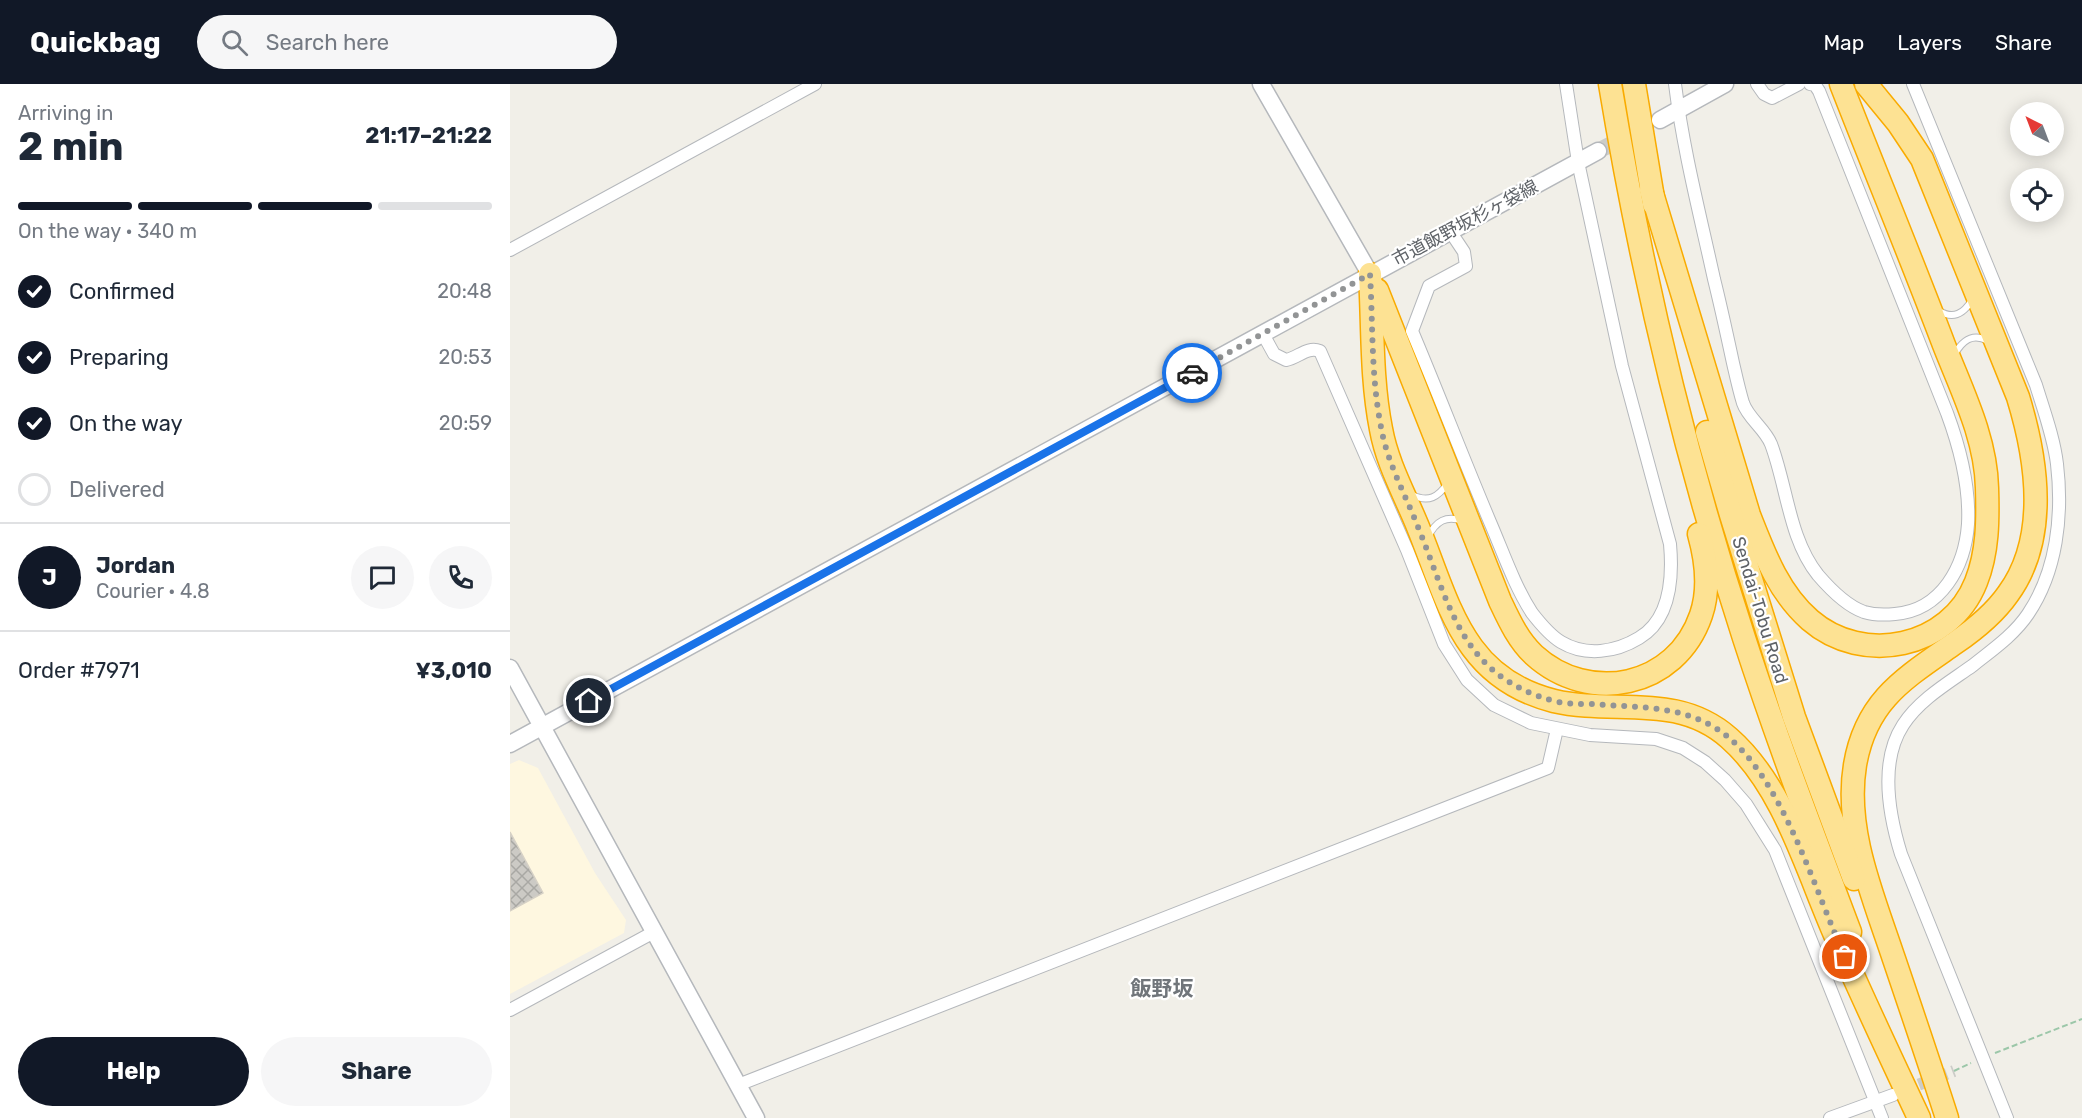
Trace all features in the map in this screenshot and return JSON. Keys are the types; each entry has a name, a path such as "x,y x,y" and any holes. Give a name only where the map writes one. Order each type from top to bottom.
{"highway":[{"name":"Sendai-Tobu Road","path":"1610,84 1634,219 1658,327 1685,436 1743,637 1801,802 1920,1118"},
{"name":"Sendai-Tobu Road","path":"1634,84 1651,190 1705,427 1765,628 1802,738 1947,1118"},
{"path":"1651,190 1749,515 1765,555 1786,592 1810,620 1840,637 1869,646 1886,646 1921,639 1948,622 1960,610 1976,582 1985,548 1986,476 1980,439 1840,84"},
{"path":"1866,84 1898,123 1922,159 2001,353 2025,420 2033,465 2034,515 2028,557 2014,585 1995,610 1962,638 1913,671 1881,703 1868,723 1855,766 1853,795 1860,851 1947,1118"},
{"path":"1370,274 1500,601 1520,639 1533,654 1565,676 1586,683 1608,685 1650,675 1668,663 1683,648 1694,631 1702,614 1706,591 1704,551 1647,330 1634,219"},
{"path":"1370,274 1377,407 1384,444 1446,598 1467,642 1504,681 1531,694 1558,702 1657,707 1680,712 1712,726 1741,750 1763,780 1786,819 1836,937 1920,1118"}],"street":[{"path":"510,250 814,84"},
{"path":"1261,84 1370,274"},
{"path":"1450,231 1464,252 1466,266 1429,286 1412,331 1508,564 1534,615 1561,642 1590,651 1609,651 1629,644 1643,636 1662,613 1672,574 1670,544 1622,366 1578,162 1566,84"},
{"path":"1675,84 1678,109 1743,406 1770,441 1800,542 1817,574 1847,603 1864,612 1883,615 1901,614 1916,610 1940,594 1955,574 1962,554 1968,524 1965,482 1959,446 1819,91 1815,85 1810,84"},
{"path":"1660,120 1725,84"},
{"path":"1757,84 1764,94 1772,98 1799,84"},
{"path":"1914,84 2036,385 2049,425 2057,464 2057,538 2052,563 2028,615 2000,645 1936,692 1913,713 1903,726 1891,760 1889,796 1895,835 2007,1118"},
{"name":"市道飯野坂杉ヶ袋線","path":"510,744 1598,151"},
{"path":"1263,334 1274,354 1286,360 1294,359 1309,350 1320,351 1407,550 1439,634 1455,664 1467,680 1494,705 1532,723 1590,735 1656,739 1683,748 1705,762 1746,804 1775,850 1882,1118"},
{"path":"510,668 756,1118"},
{"path":"738,1085 1548,768 1557,729"},
{"path":"510,1010 654,932"},
{"path":"1830,1118 1893,1095"}],"lane":[{"path":"1927,300 1944,315 1954,316 1967,307 1976,291"},
{"path":"1952,364 1959,347 1965,340 1972,337 1984,338 2001,353"},
{"path":"1403,490 1420,499 1429,499 1437,496 1451,477"},
{"path":"1426,546 1433,527 1447,518 1463,521 1472,528"}],"path":[{"path":"1954,1071 2082,1019"}],"shaded area":[{"path":"519,760 538,768 595,873 626,920 624,933 510,994 510,764"}],"building":[{"path":"510,832 543,893 510,911"}],"tunnel":[{"path":"1598,151 1651,124"},
{"path":"1902,1091 1954,1071"}],"way so far":[{"path":"1192,373 1370,274 1375,383 1384,444 1446,598 1467,642 1504,681 1538,697 1558,702 1657,707 1697,718 1728,737 1741,750 1763,780 1786,819 1845,957"}],"district":[{"name":"飯野坂","path":"1162,988"}],"route":[{"path":"589,701 1192,373"}]}
